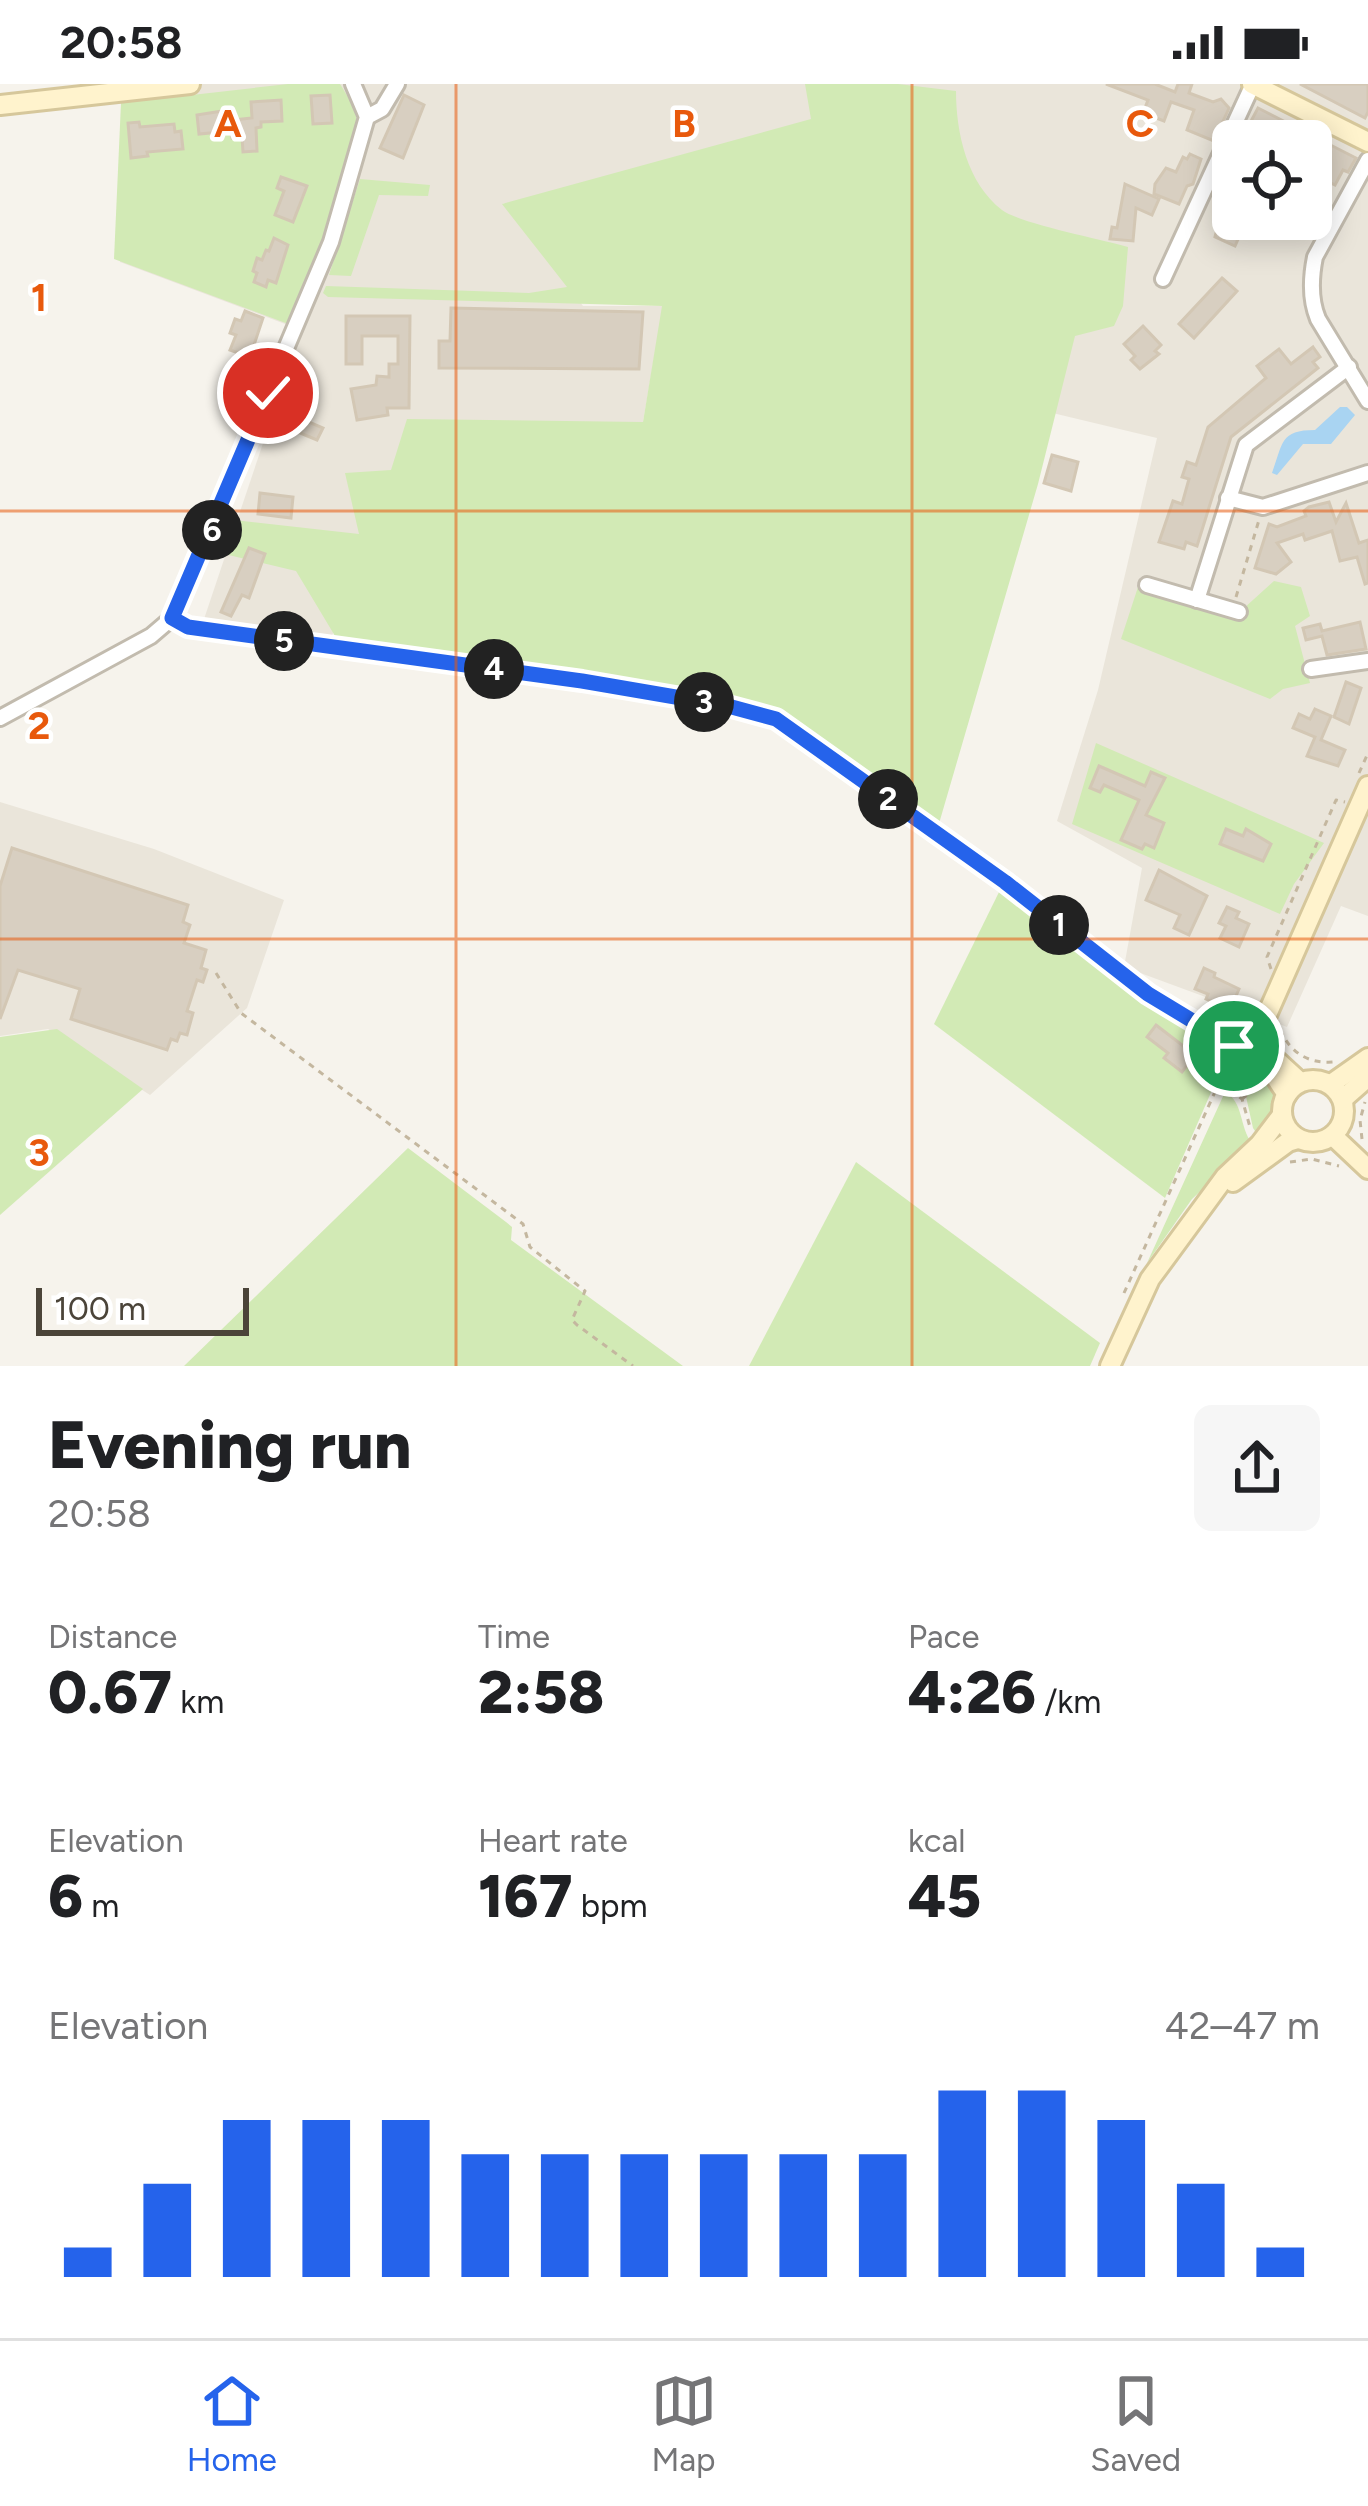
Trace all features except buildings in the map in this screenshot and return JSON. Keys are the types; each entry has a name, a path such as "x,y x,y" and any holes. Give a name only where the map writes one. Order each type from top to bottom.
{"street":[{"path":"0,105 190,84"},
{"path":"0,718 151,636 172,618 331,242 368,117 353,84"},
{"path":"368,117 382,109 397,84"},
{"path":"1163,279 1252,84 1368,142"},
{"path":"1368,160 1315,256 1312,274 1313,308 1368,401"},
{"path":"1197,600 1246,445 1349,367"},
{"path":"1228,498 1263,507 1368,473"},
{"path":"1148,585 1236,611"},
{"path":"1311,669 1368,662"},
{"path":"1293,1088 1273,1074 1263,1048 1262,1026 1361,786"},
{"path":"1148,994 1236,1047 1263,1048"},
{"path":"1337,1092 1368,1058"},
{"path":"1337,1092 1368,1077"},
{"path":"1282,1115 1288,1130 1314,1142 1333,1136 1344,1119 1337,1092 1321,1080 1293,1088"},
{"path":"1109,1366 1150,1279 1226,1177 1282,1115 1293,1088"},
{"path":"1333,1136 1368,1169"},
{"path":"1219,1190 1298,1138"}],"path":[{"path":"1236,611 1263,507"},
{"path":"172,618 188,627 582,681 776,719 1005,882 1148,994"},
{"path":"1361,786 1368,753"},
{"path":"1271,969 1267,957 1285,908 1336,800 1346,802"},
{"path":"216,973 241,1013 523,1224 530,1246 585,1291 572,1319 632,1366"},
{"path":"1121,1300 1236,1047"},
{"path":"1219,1082 1242,1099"},
{"path":"1366,1148 1360,1120 1368,1095"},
{"path":"1277,1167 1302,1158 1343,1167"}],"shaded area":[{"path":"129,84 1368,84 1368,916 1341,906 1287,1027 1124,967 1142,868 1057,821 1098,690 1157,438 928,383 503,203 583,306 663,306 643,422 449,424 331,637 198,637 301,330 120,262 121,103"},
{"path":"0,802 154,849 284,900 247,1008 150,1095 48,1029 0,1036"}],"green space":[{"path":"288,84 340,84 353,105 359,128 328,233 291,325 114,259 121,103"},
{"path":"805,84 898,84 956,91 958,124 972,172 1002,210 1043,226 1128,247 1123,306 1114,326 1075,336 1038,484 938,827 771,709 603,677 338,641 296,571 220,553 234,520 359,534 345,473 391,470 407,419 643,422 662,306 328,297 323,293 326,286 529,293 567,287 502,204 811,119"},
{"path":"360,179 430,185 428,196 379,195 351,276 329,275"},
{"path":"1274,581 1301,587 1310,616 1295,626 1310,683 1283,689 1270,699 1121,639 1138,587 1240,618 1243,609"},
{"path":"1096,743 1324,843 1294,884 1280,914 1072,824"},
{"path":"1002,886 1226,1058 1165,1198 934,1024"},
{"path":"57,1029 143,1089 0,1215 0,1037"},
{"path":"1235,1057 1263,1069 1274,1088 1272,1111 1259,1137 1245,1092 1227,1078"},
{"path":"1225,1092 1235,1102 1252,1143 1192,1199 1147,1263"},
{"path":"408,1148 512,1227 511,1240 683,1366 184,1366"},
{"path":"856,1162 1100,1343 1090,1366 749,1366"}],"water":[{"path":"1340,407 1355,415 1331,444 1303,444 1277,475 1272,473 1289,436 1315,430"}],"route":[{"path":"268,393 172,618 188,627 582,681 776,719 1005,882 1148,994 1234,1046"}]}
